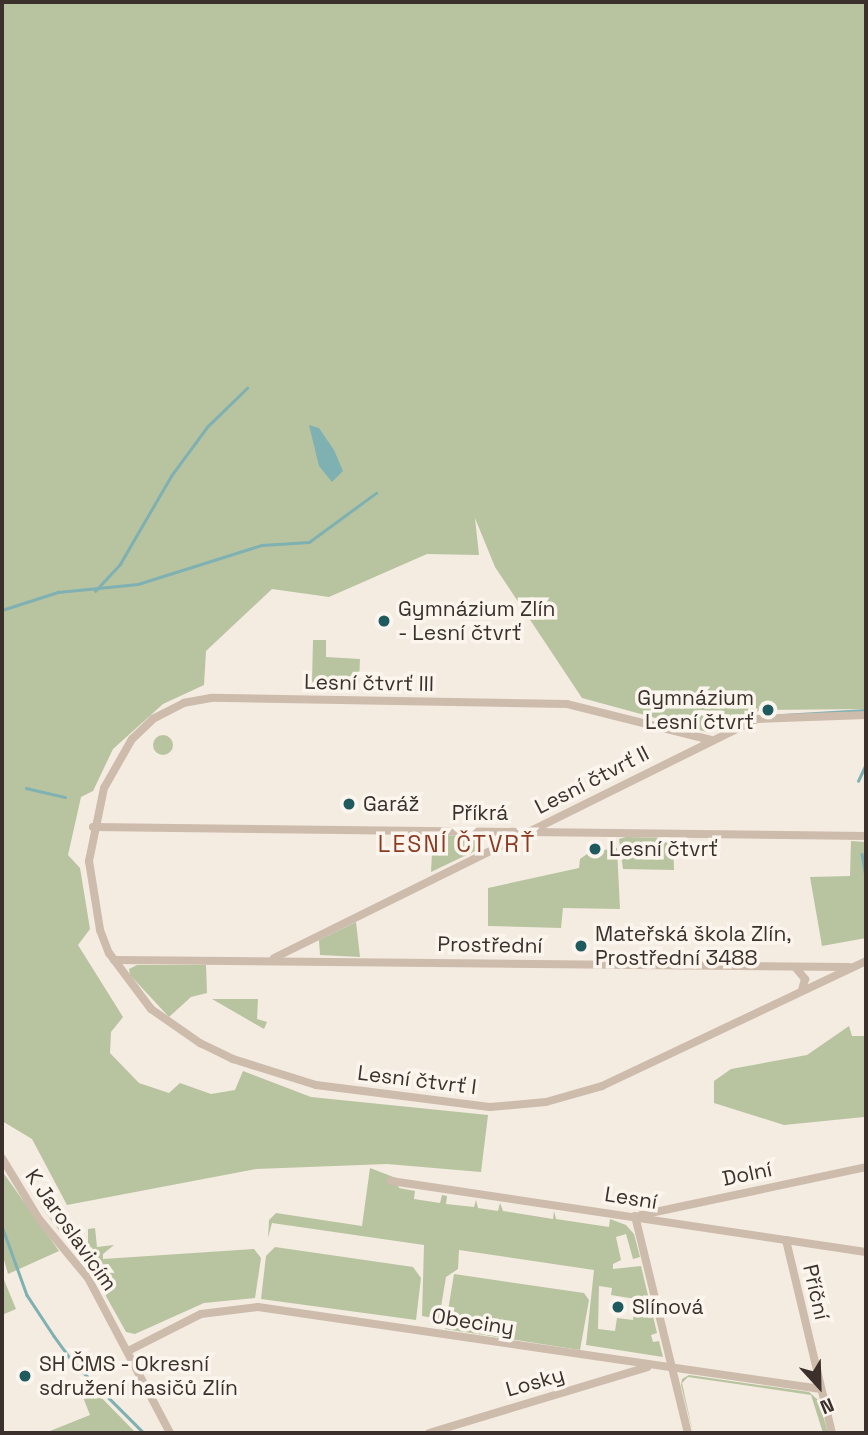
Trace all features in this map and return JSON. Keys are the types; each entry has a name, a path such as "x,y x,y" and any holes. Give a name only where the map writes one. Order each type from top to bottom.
{"street":[{"name":"Lesní čtvrť III","path":"93,827 112,768 132,739 160,715 200,699 567,704 712,740"},
{"name":"Lesní čtvrť II","path":"270,960 712,740 768,717 866,715"},
{"name":"Příkrá","path":"93,827 866,836"},
{"name":"Lesní čtvrť I","path":"93,827 92,894 100,930 114,960 145,1002 170,1024 250,1066 316,1085 490,1107 546,1102 602,1086 866,961"},
{"path":"315,938 312,949 319,960"},
{"name":"Prostřední","path":"114,960 866,967"},
{"path":"795,967 805,979 799,992"},
{"name":"K Jaroslavicím","path":"2,1158 39,1219 88,1278 170,1433"},
{"name":"Dolní","path":"635,1216 866,1167"},
{"name":"Lesní","path":"391,1181 866,1252"},
{"path":"635,1216 688,1433"},
{"name":"Příční","path":"786,1241 832,1433"},
{"name":"Obeciny","path":"128,1350 201,1314 258,1307 821,1389"},
{"name":"Losky","path":"429,1433 651,1366"}],"green space":[{"path":"2,2 866,2 866,709 761,710 707,732 582,698 495,567 475,518 479,555 427,554 329,597 272,589 206,651 204,685 163,704 113,749 93,791 81,797 68,855 80,868 90,929 78,945 123,1017 111,1032 110,1053 139,1083 169,1093 180,1083 211,1094 235,1090 243,1071 311,1097 488,1115 481,1172 387,1164 256,1169 67,1205 32,1139 2,1121"},
{"path":"313,640 326,640 326,657 360,659 359,683 312,682"},
{"path":"163,735 170,738 173,745 170,752 163,755 156,752 153,745 156,738"},
{"path":"433,835 474,836 477,850 431,872"},
{"path":"673,838 674,870 623,869 619,839"},
{"path":"851,841 866,842 866,938 822,946 810,877 850,876"},
{"path":"617,848 620,909 563,908 561,928 488,926 488,888 579,868 580,859 590,852"},
{"path":"356,922 360,957 320,955 319,940"},
{"path":"137,965 206,965 207,993 191,997 169,1017 130,975 129,969"},
{"path":"212,999 258,999 257,1019 267,1022 264,1029"},
{"path":"849,1026 852,1036 866,1036 864,1117 784,1125 714,1103 714,1081 731,1069 807,1055"},
{"path":"370,1168 396,1178 399,1188 415,1191 414,1199 440,1203 442,1195 447,1196 446,1204 474,1207 476,1200 478,1208 498,1211 500,1203 503,1211 553,1219 554,1211 556,1219 609,1227 610,1219 626,1225 634,1234 640,1257 633,1259 626,1234 616,1237 621,1260 613,1264 613,1269 641,1266 657,1333 651,1335 653,1342 659,1341 663,1357 586,1345 594,1270 459,1250 458,1269 446,1277 439,1319 422,1316 424,1245 272,1223 268,1238 269,1220 276,1213 362,1226","holes":["599,1286 612,1288 611,1295 636,1299 633,1320 617,1318 615,1331 598,1329"]},
{"path":"2,1171 59,1251 8,1274 2,1253"},
{"path":"39,1204 98,1276 88,1253 88,1229 95,1228 97,1247 114,1245 103,1254 103,1259 254,1249 261,1258 255,1298 204,1303 135,1334 126,1332 97,1280"},
{"path":"275,1247 413,1267 421,1278 416,1320 261,1299 266,1256"},
{"path":"454,1274 584,1293 589,1300 580,1350 445,1329"},
{"path":"2,1275 16,1309 2,1315"},
{"path":"689,1375 809,1392 819,1401 828,1433 823,1433 811,1395 688,1377 682,1383 693,1433 681,1385 682,1379"},
{"path":"86,1382 136,1433 45,1433 90,1415 79,1387"}],"water":[{"path":"309,425 319,428 334,450 343,471 332,482 319,466"}],"waterway":[{"path":"95,591 120,564 171,476 207,427 247,388"},
{"path":"2,610 58,592 138,584 262,545 309,542 376,493"},
{"path":"749,717 866,710"},
{"path":"858,781 866,764"},
{"path":"26,788 65,797"},
{"path":"862,854 866,876"},
{"path":"2,1226 27,1295 54,1336 72,1361 144,1433"}],"place":[{"name":"Gymnázium Zlín - Lesní čtvrť","path":"384,621"},
{"name":"Gymnázium Lesní čtvrť","path":"768,710"},
{"name":"Garáž","path":"349,804"},
{"name":"Lesní čtvrť","path":"595,849"},
{"name":"Mateřská škola Zlín, Prostřední 3488","path":"581,946"},
{"name":"Slínová","path":"618,1307"},
{"name":"SH ČMS - Okresní sdružení hasičů Zlín","path":"25,1376"}],"district":[{"name":"LESNÍ ČTVRŤ","path":"457,844"}]}
